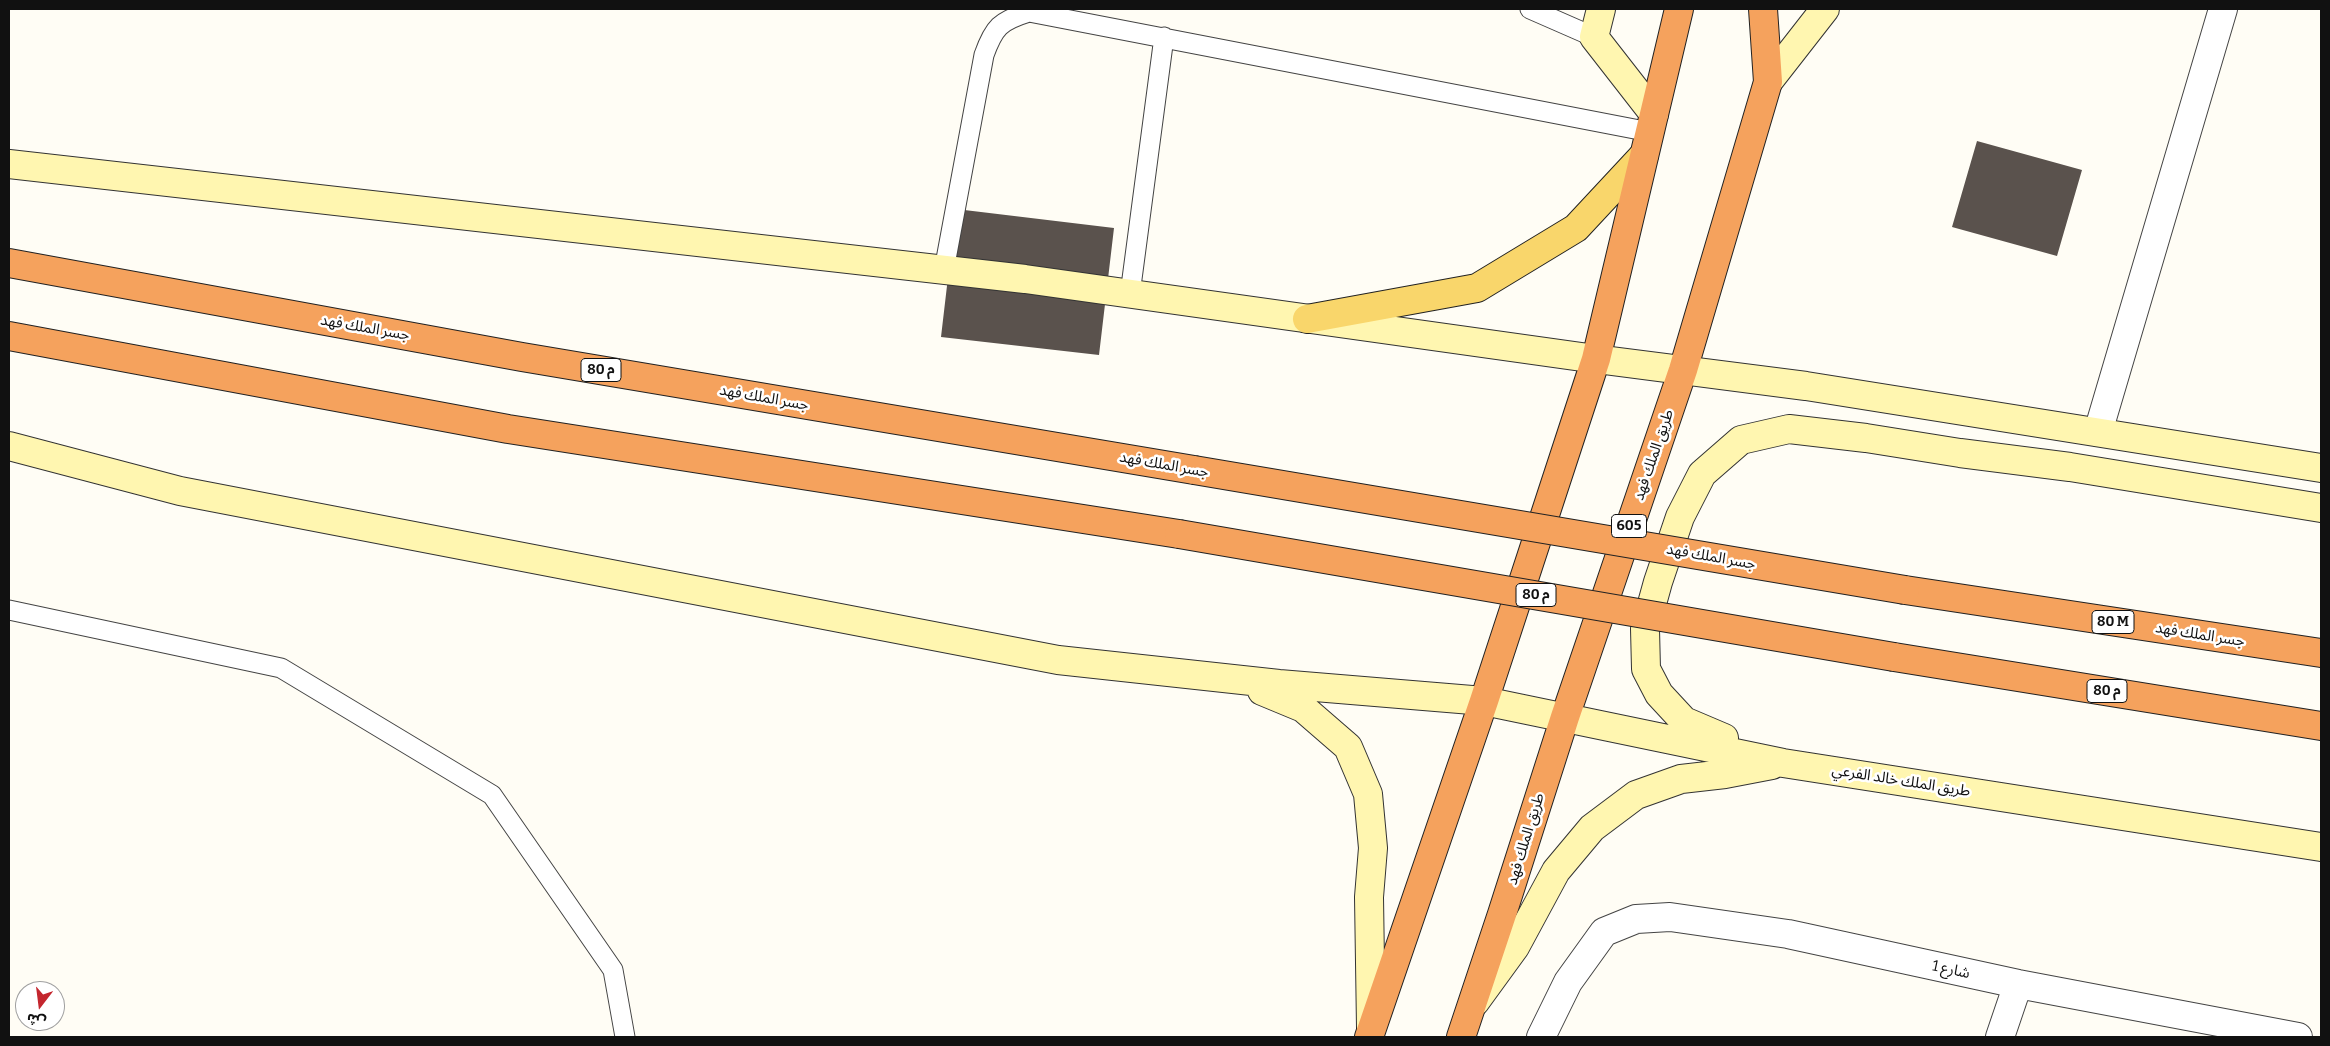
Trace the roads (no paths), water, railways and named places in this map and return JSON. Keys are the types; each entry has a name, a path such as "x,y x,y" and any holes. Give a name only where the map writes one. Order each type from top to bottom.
{"highway":[{"path":"1370,1035 1484,701 1596,359 1679,9"},
{"name":"طريق الملك فهد","path":"1461,1037 1564,717 1682,370 1768,82 1762,9"},
{"name":"جسر الملك فهد","path":"9,263 522,357 1905,590 2321,653"},
{"name":"م 80","path":"9,336 508,429 1179,534 1894,657 2321,726"}],"main road":[{"path":"1307,319 1477,288 1576,228 1650,134 1594,37 1601,9"},
{"path":"1768,82 1825,9"},
{"path":"9,164 944,270 1130,294 1596,359 1806,386 2321,468"},
{"path":"1783,763 1684,721 1659,694 1646,669 1645,629 1658,582 1680,517 1702,474 1741,440 1789,430 1866,438 1960,453 2070,467 2321,508"},
{"name":"طريق الملك خالد الفرعي","path":"9,446 180,491 1058,660 1235,679 1484,701 1783,763 2321,847"},
{"path":"1235,679 1303,708 1348,747 1368,794 1373,848 1370,897 1370,1035"},
{"path":"1470,1008 1515,947 1556,872 1592,828 1636,795 1681,779 1725,774 1783,763"}],"street":[{"path":"2098,432 2223,9"},
{"name":"شارع 1","path":"1541,1037 1568,982 1604,932 1636,919 1670,917 1788,934 2018,984 2298,1037"},
{"path":"2000,1037 2018,984"}],"lane":[{"path":"1530,9 1594,37"},
{"path":"944,270 984,55 994,29 1009,18 1029,12 1650,134"},
{"path":"1130,294 1164,38"},
{"path":"9,610 281,668 492,795 613,970 625,1037"}]}
